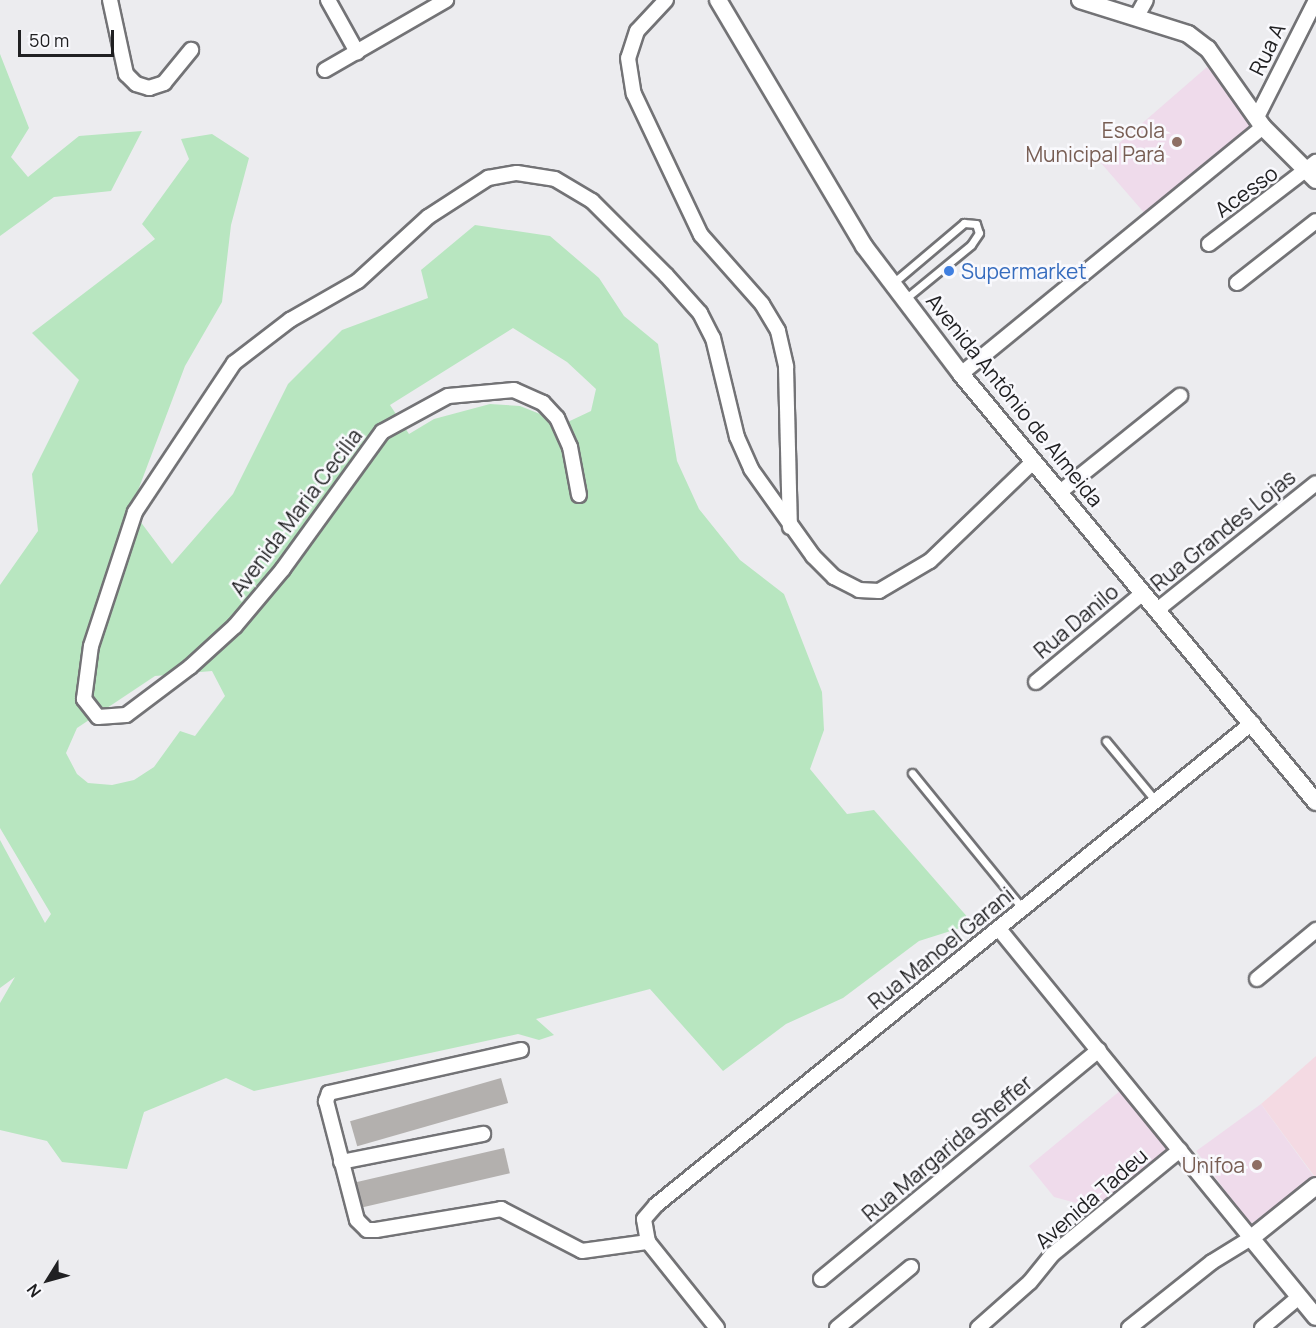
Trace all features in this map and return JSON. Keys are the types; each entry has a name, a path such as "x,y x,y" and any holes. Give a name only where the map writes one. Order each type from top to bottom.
{"street":[{"path":"110,0 126,74 136,84 150,88 164,83 191,50"},
{"path":"328,0 357,52"},
{"path":"325,70 446,0"},
{"path":"666,0 637,31 628,58 634,94 701,235 762,304 778,331 786,367 790,528"},
{"name":"Avenida Antônio de Almeida","path":"718,0 823,183 893,284 961,374 1316,802"},
{"path":"1080,0 1137,16 1188,34 1208,49 1260,122 1313,171"},
{"path":"1137,16 1146,0"},
{"name":"Rua A","path":"1260,122 1316,0"},
{"path":"961,374 1260,122"},
{"name":"Acesso","path":"1209,244 1313,171"},
{"name":"Avenida Maria Cecília","path":"579,495 570,447 557,418 543,403 514,390 448,396 382,432 283,569 235,626 190,667 126,715 98,717 84,699 91,646 135,512 234,363 290,320 358,281 429,217 488,178 517,173 555,179 592,201 700,313 713,338 737,437 751,469 790,528 834,577 858,590 879,591 930,561 1034,461"},
{"path":"1237,283 1316,221"},
{"path":"1059,492 1180,396"},
{"name":"Rua Grandes Lojas","path":"1157,610 1316,483"},
{"name":"Rua Danilo","path":"1036,682 1143,592"},
{"name":"Rua Manoel Garani","path":"648,1242 645,1219 656,1205 1252,723"},
{"path":"999,929 1316,1317"},
{"path":"1257,979 1316,930"},
{"path":"521,1050 332,1091 326,1101 354,1215 367,1230 501,1209 582,1251 648,1242 713,1326"},
{"name":"Rua Margarida Sheffer","path":"821,1279 1099,1050"},
{"path":"341,1162 483,1134"},
{"name":"Avenida Tadeu","path":"978,1328 1030,1282 1053,1254 1180,1150"},
{"path":"1129,1328 1212,1262 1251,1238 1316,1186"},
{"path":"837,1328 911,1267"},
{"path":"1262,1328 1299,1297"}],"lane":[{"path":"893,284 964,223 976,224 979,233 971,245 905,299"},
{"path":"1106,741 1155,800"},
{"path":"912,773 1023,909"}],"shaded area":[{"name":"Escola Municipal Pará","path":"1207,67 1256,123 1148,217 1099,161"},
{"path":"1316,1056 1316,1176 1315,1177 1261,1104"},
{"path":"1121,1090 1173,1150 1098,1209 1054,1197 1029,1166"},
{"name":"Unifoa","path":"1261,1104 1314,1178 1250,1225 1196,1151"}],"green space":[{"path":"0,54 29,128 11,157 28,177 79,136 142,131 111,191 54,197 0,236"},
{"path":"212,134 249,158 231,225 222,302 185,366 131,509 172,564 233,494 288,384 342,330 428,298 421,270 475,225 550,236 599,278 624,316 658,344 677,461 699,509 740,560 784,594 822,692 824,730 810,769 847,814 874,810 970,920 960,928 919,941 843,998 786,1024 723,1071 650,989 536,1019 554,1035 539,1040 518,1034 254,1091 226,1078 144,1112 127,1169 62,1162 47,1141 0,1130 0,1003 15,977 0,988 0,840 45,923 51,914 0,828 0,585 38,531 32,474 79,380 32,333 155,239 142,224 189,159 181,139","holes":["513,328 567,362 596,389 591,411 555,428 540,414 520,406 490,404 434,419 409,434 390,405","212,671 225,696 195,736 180,731 154,767 134,780 112,785 88,783 77,774 66,753 77,728 155,676"]}],"building":[{"path":"501,1078 508,1103 357,1146 350,1121"},
{"path":"504,1148 510,1173 362,1208 356,1182"}],"place":[{"name":"Escola Municipal Pará","path":"1177,142"},
{"name":"Supermarket","path":"949,271"},
{"name":"Unifoa","path":"1257,1165"}]}
